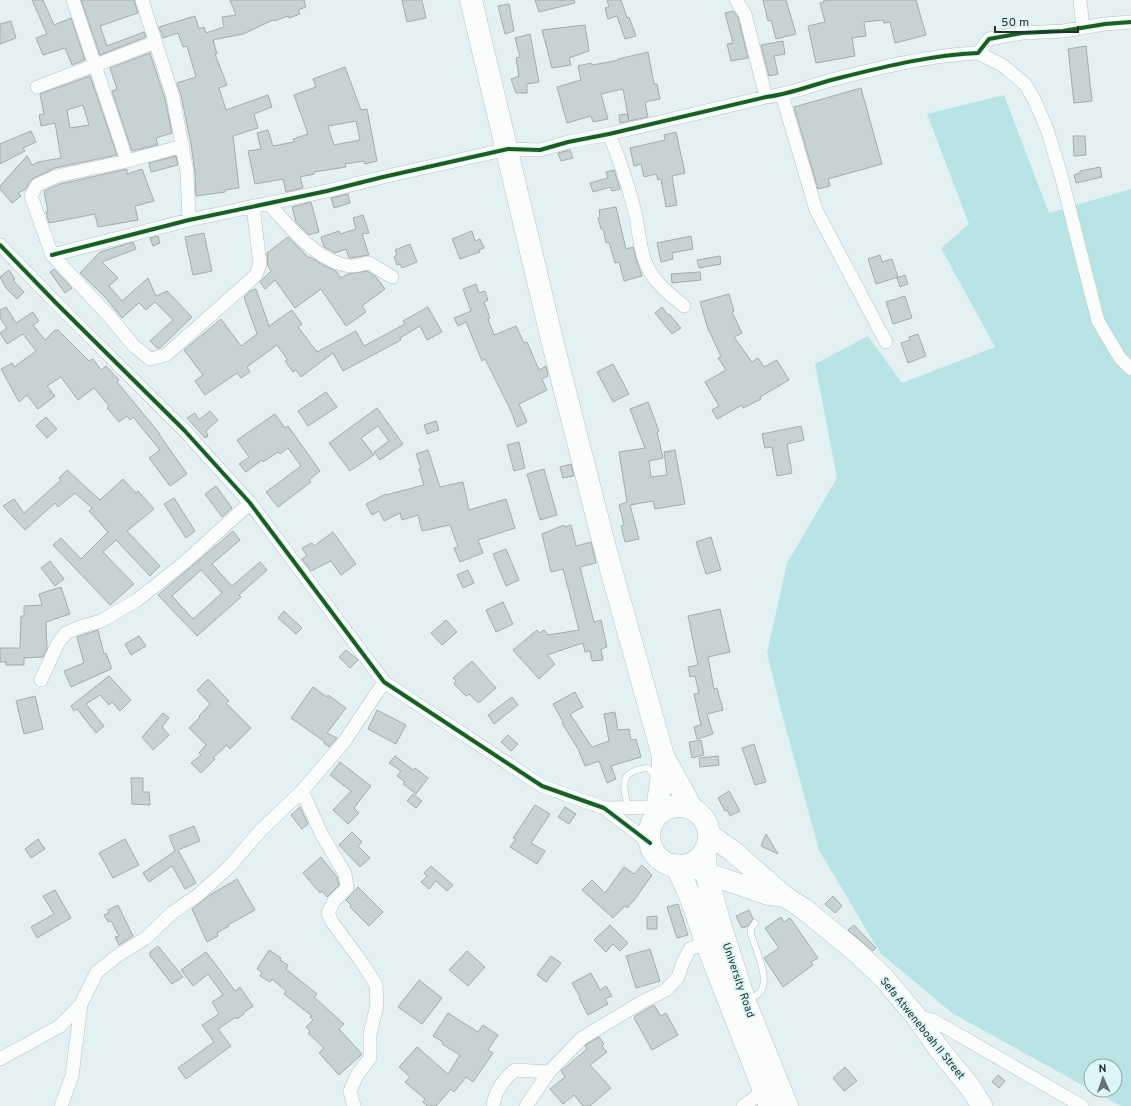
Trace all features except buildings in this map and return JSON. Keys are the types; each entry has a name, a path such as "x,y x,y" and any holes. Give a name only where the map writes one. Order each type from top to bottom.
{"highway":[{"path":"472,0 554,348 603,541 663,756 692,809 704,819 697,857 669,864 657,856 650,843 650,830 661,811 660,786 663,756"},
{"path":"661,811 679,806 692,809"},
{"name":"University Road","path":"697,857 691,898 706,942 767,1099"},
{"name":"University Road","path":"697,857 745,1002 787,1106"}],"main road":[{"name":"Sefa Atweneboah II Street","path":"697,857 735,852 784,896 804,909 853,949 883,977 915,1015 939,1049 970,1087 982,1106"},
{"name":"Sefa Atweneboah II Street","path":"697,857 767,894 784,896"}],"street":[{"path":"73,0 127,161"},
{"path":"142,0 174,97 188,172 189,220"},
{"path":"736,0 745,14 766,97"},
{"path":"1080,0 1083,28"},
{"path":"978,52 989,39 1022,33 1063,31 1131,22"},
{"path":"38,87 156,42"},
{"path":"52,255 189,220 508,149 540,150 568,142 609,134 766,97 782,95 842,77 948,54 978,52 1002,65 1025,84 1034,99 1047,129 1059,169 1098,321 1120,358 1131,368"},
{"path":"782,95 816,210 886,342"},
{"path":"609,134 621,162 629,187 639,240 647,266 660,286 684,306"},
{"path":"183,146 127,161 57,176 37,184 31,196 52,255 110,317 133,345 150,360 166,355 256,275 260,264 253,206"},
{"path":"268,203 301,239 333,261 351,266 369,263 392,277"},
{"path":"0,245 184,430 250,503 384,682 542,786 604,808 650,843"},
{"path":"41,680 58,644 66,633 101,621 136,601 185,562 250,503"},
{"path":"61,1106 72,1076 81,1004 96,972 117,956 147,937 173,912 204,890 229,867 261,830 302,791 344,742 384,682"},
{"path":"302,791 321,833 345,874 347,888 334,901 328,913 332,922 363,964 376,985 376,1005 370,1034 370,1058 357,1075 350,1092 354,1106"},
{"path":"604,808 628,808 661,811"},
{"path":"526,1106 549,1072 582,1038 642,1002 666,990 678,977 690,948 706,942"},
{"path":"0,1059 60,1026 81,1004"},
{"path":"915,1015 933,1020 1082,1106"},
{"path":"493,1106 494,1097 506,1078 515,1070 549,1072"},
{"path":"743,1106 767,1099"}],"lane":[{"path":"628,808 624,780 628,773 637,769 648,768 654,774 660,786"},
{"path":"745,1002 758,995 762,990 764,983 763,974 750,934 751,928 755,923"}],"shaded area":[{"path":"1004,95 1049,213 1131,189 1131,1106 1121,1106 1106,1098 1123,1098 1123,1058 1083,1058 1083,1086 952,1013 880,953 819,850 767,653 787,563 837,478 815,364 868,336 902,383 995,347 941,248 969,224 927,114"}],"cycle path":[{"path":"52,255 189,220 327,191 508,149 540,150 568,142 776,96 833,79 893,65 944,56 978,53 989,39 1022,33 1063,31 1105,24 1131,22"},
{"path":"0,245 184,430 250,503 384,682 542,786 604,808 650,843"}]}
